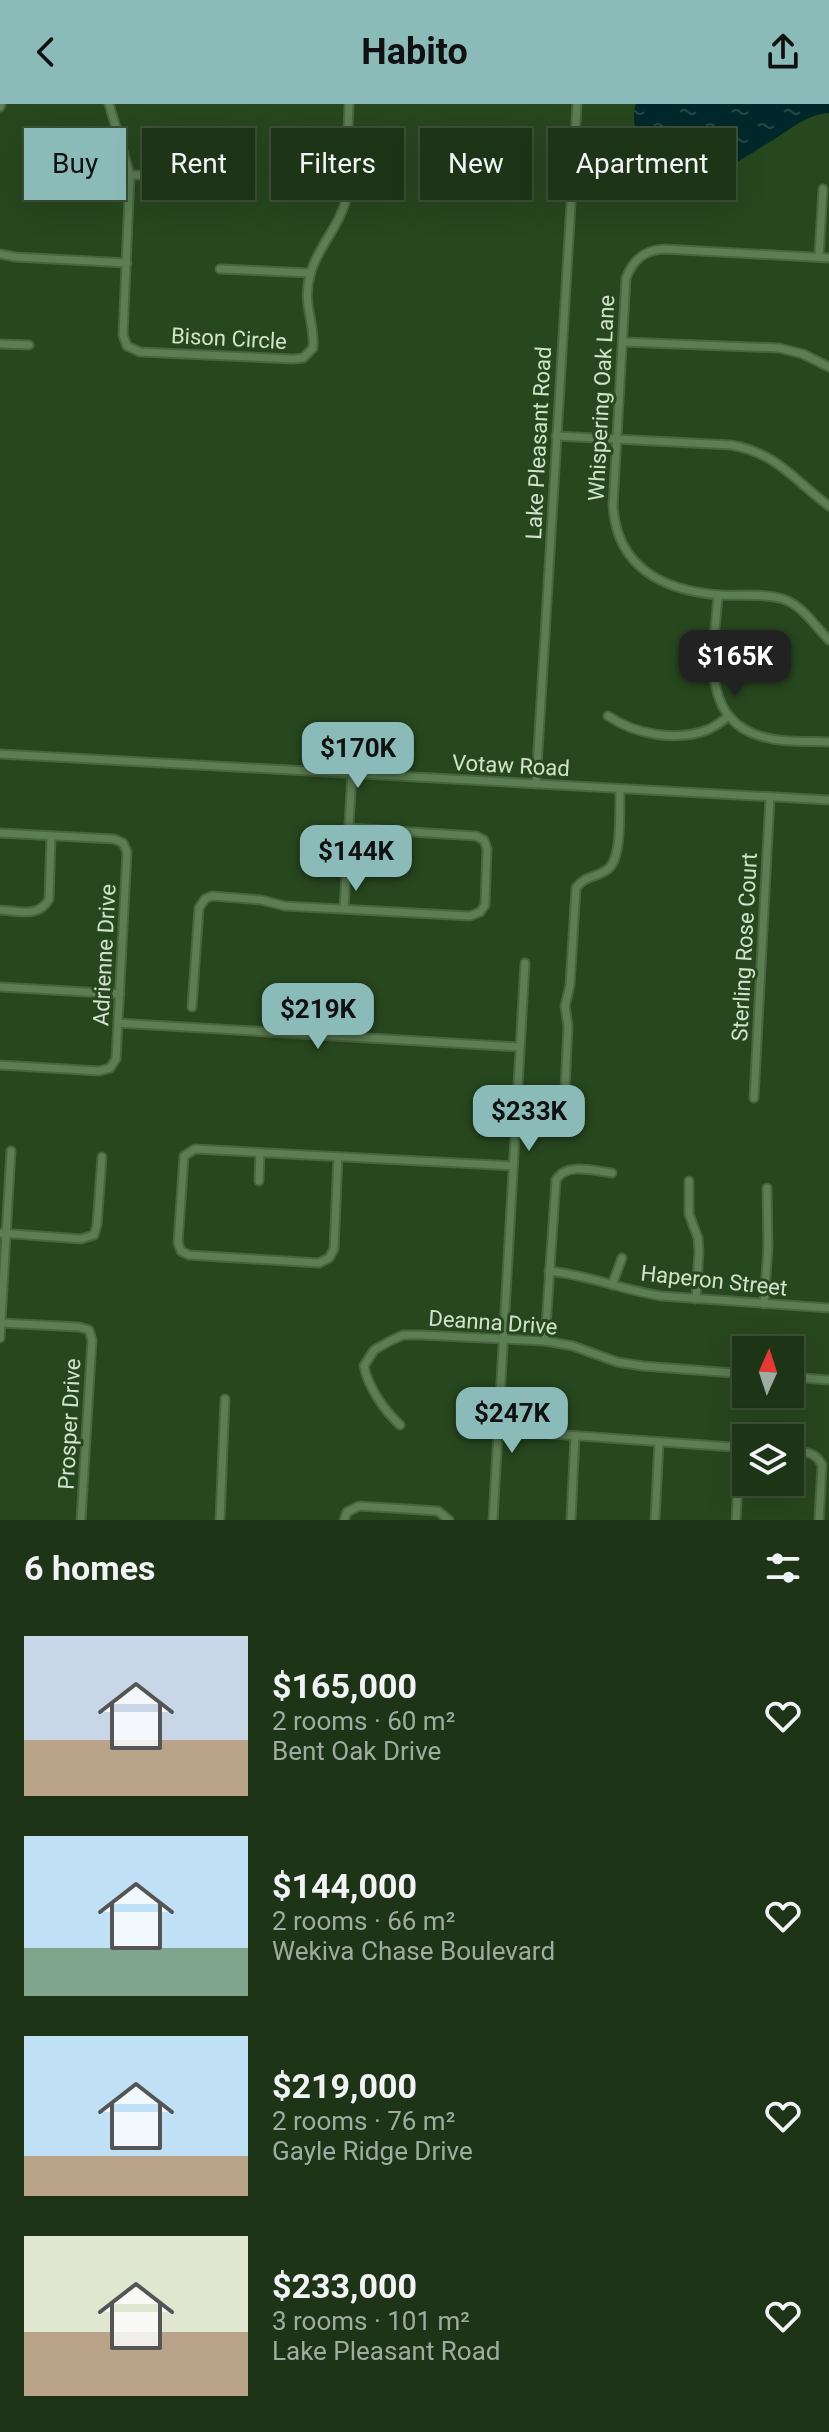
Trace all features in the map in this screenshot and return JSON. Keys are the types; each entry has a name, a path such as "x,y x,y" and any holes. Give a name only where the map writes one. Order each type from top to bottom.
{"street":[{"path":"0,254 127,263 130,175 109,104"},
{"name":"Bison Circle","path":"348,128 349,104"},
{"name":"Lake Pleasant Road","path":"536,784 577,104"},
{"path":"130,175 142,176"},
{"path":"823,189 819,256 829,258"},
{"name":"Bison Circle","path":"127,263 123,335 127,346 140,352 303,358 313,348 314,342 307,303 310,273 315,259 340,219 345,200"},
{"name":"Whispering Oak Lane","path":"819,256 652,249 631,264 626,278 613,506 614,527 632,559 652,577 670,587 718,595 783,599 797,606 829,640"},
{"path":"220,269 310,273"},
{"path":"623,342 779,348 803,354 829,367"},
{"path":"0,344 29,345"},
{"path":"556,436 750,448 783,466 829,506"},
{"path":"718,595 713,676 720,703 729,716 757,736 829,742"},
{"path":"608,716 625,728 640,733 689,734 709,729 729,716"},
{"name":"Votaw Road","path":"0,754 829,800"},
{"path":"344,908 352,774"},
{"path":"565,1090 568,1026 565,1006 570,985 576,888 586,877 598,875 614,862 620,789"},
{"name":"Sterling Rose Court","path":"754,1098 770,797"},
{"path":"192,1007 199,908 205,899 212,896 261,900 285,906 470,916 480,912 485,905 487,849 484,840 476,836 349,828"},
{"path":"0,833 51,836 49,899 44,908 35,912 0,910"},
{"name":"Adrienne Drive","path":"0,1065 99,1071 110,1068 116,1059 127,852 123,843 114,839 51,836"},
{"path":"493,1520 525,963"},
{"path":"0,987 120,994"},
{"path":"118,1023 520,1047"},
{"path":"338,1157 334,1249 329,1258 319,1263 189,1255 181,1251 178,1243 184,1156 195,1149 513,1166"},
{"path":"0,1338 3,1233 11,1151"},
{"path":"259,1181 260,1153"},
{"path":"3,1233 81,1239 94,1235 102,1157"},
{"path":"545,1341 556,1180 560,1172 569,1169 612,1173"},
{"path":"689,1181 689,1214 698,1238 699,1251 696,1299"},
{"path":"764,1304 768,1248 767,1188"},
{"path":"612,1285 622,1258"},
{"name":"Haperon Street","path":"549,1271 580,1275 636,1292 829,1308"},
{"name":"Prosper Drive","path":"1,1323 89,1330 92,1340 81,1520"},
{"name":"Deanna Drive","path":"400,1425 388,1414 365,1371 366,1360 374,1350 403,1335 545,1341 573,1346 630,1364 732,1373"},
{"path":"804,1378 829,1380"},
{"path":"220,1520 225,1399"},
{"path":"498,1430 732,1447"},
{"path":"571,1520 575,1436"},
{"path":"655,1520 659,1442"},
{"path":"804,1452 818,1457 822,1465 819,1520"},
{"path":"736,1520 738,1496"},
{"path":"344,1520 347,1512 359,1506 438,1511 449,1520"}],"water":[{"path":"636,104 829,104 829,113 804,120 736,162 736,128 635,128"}]}
